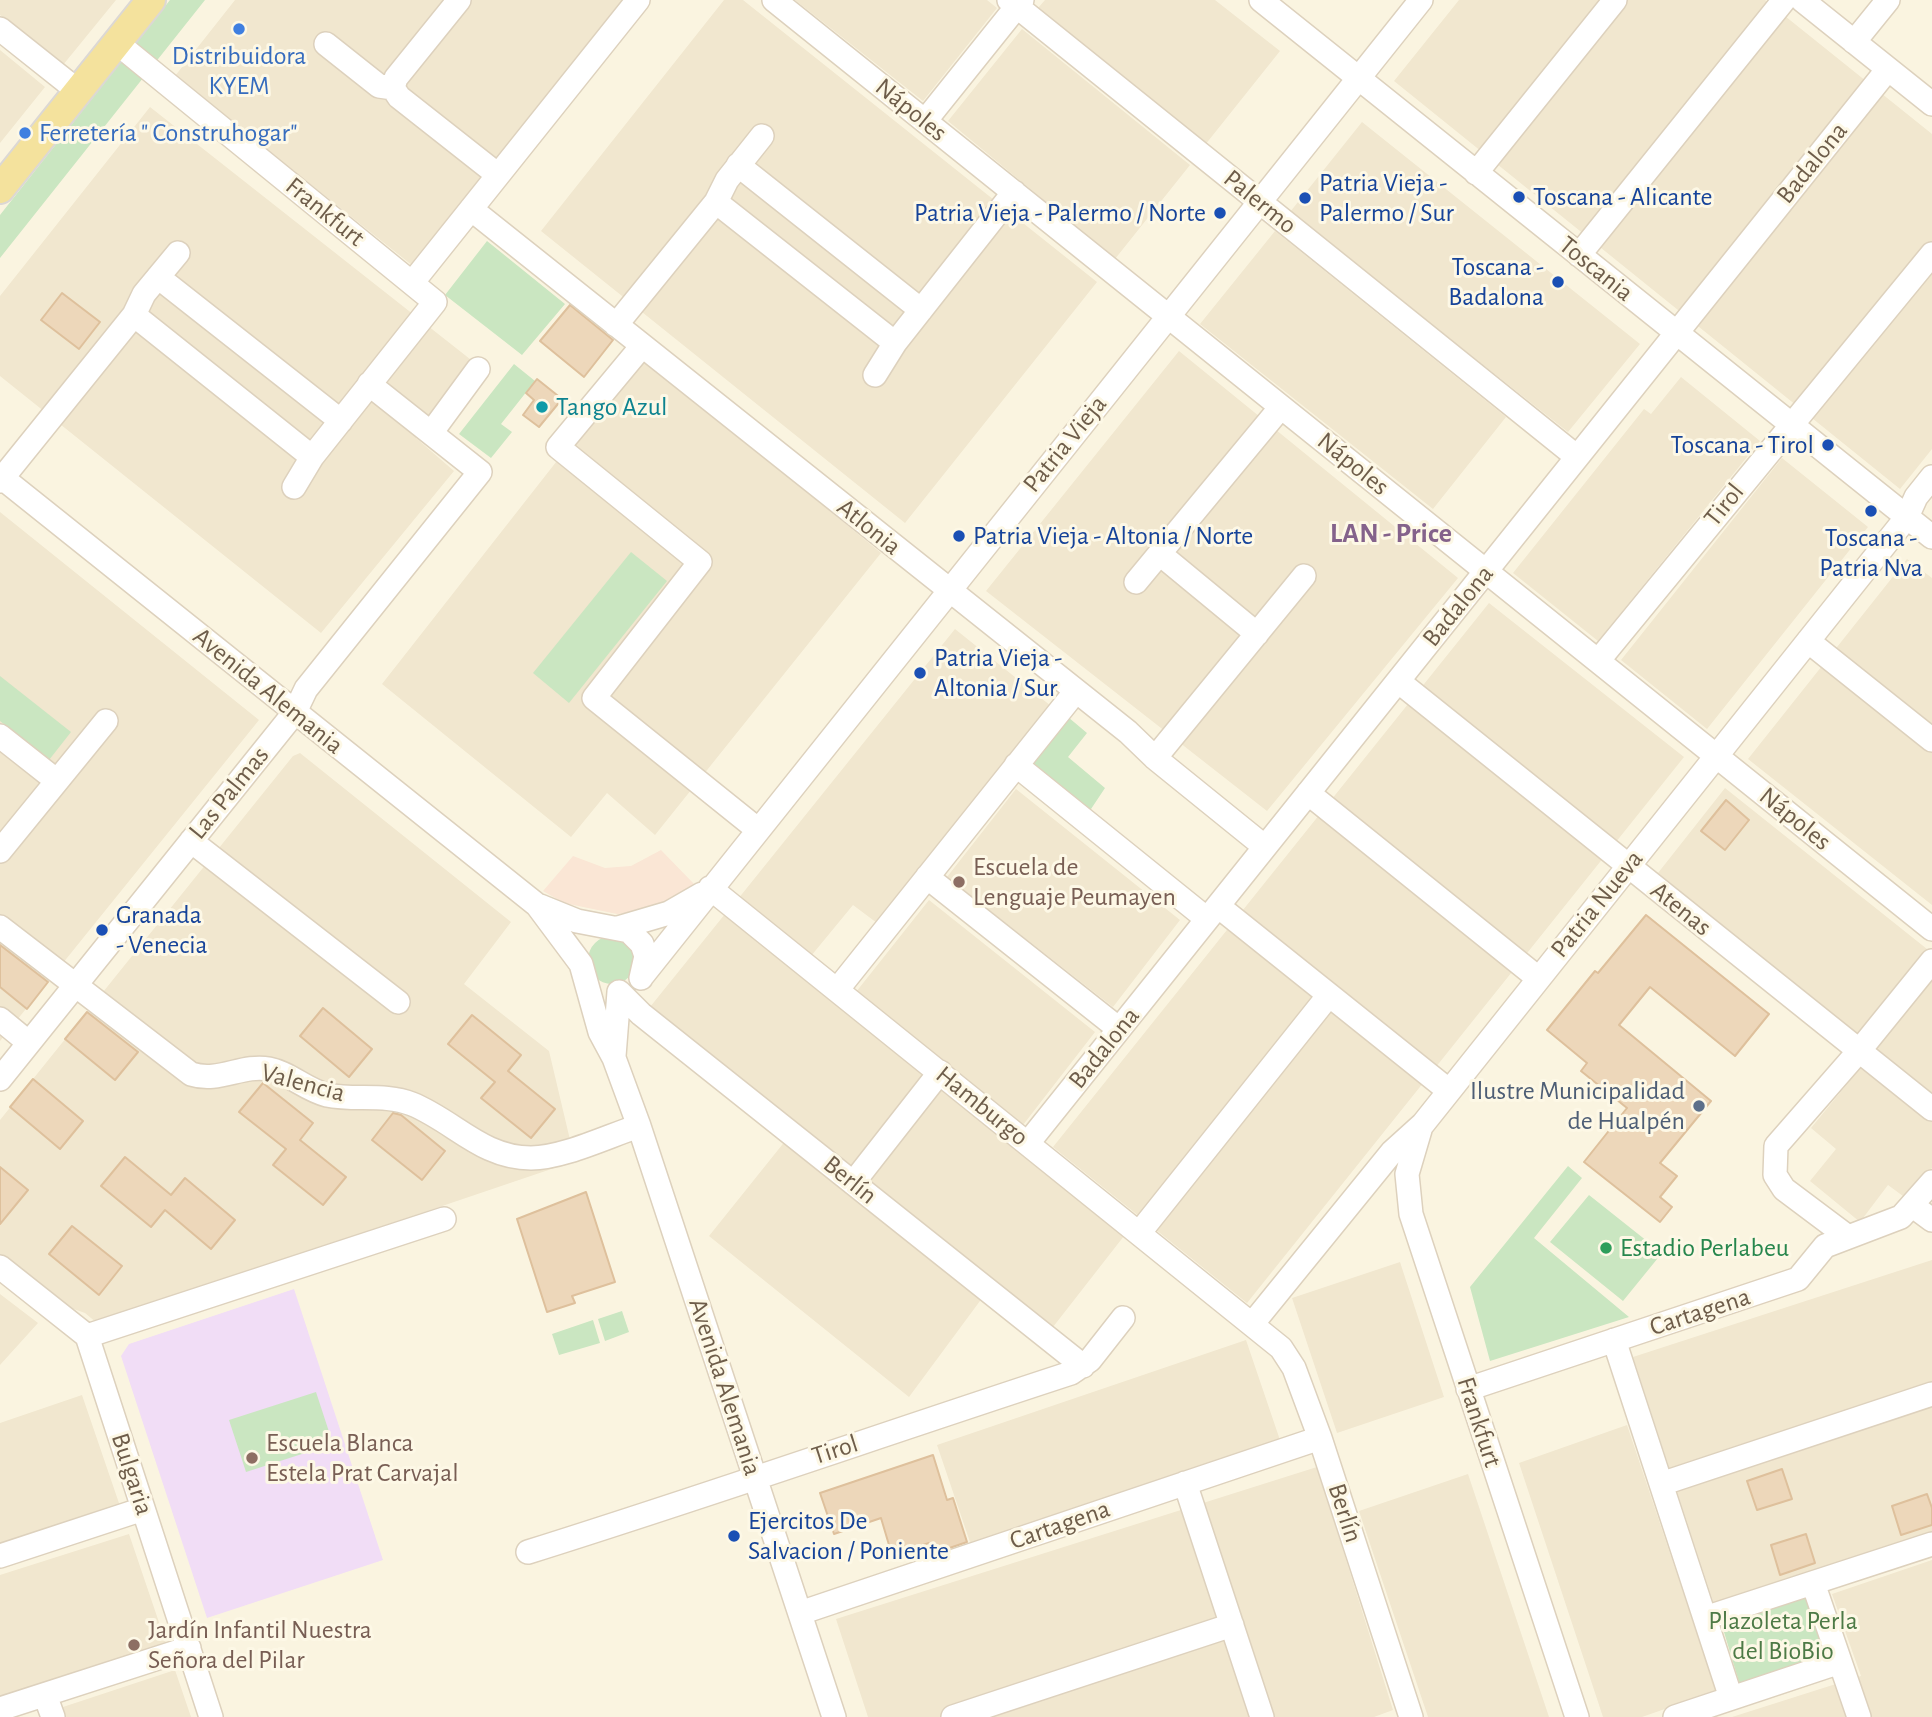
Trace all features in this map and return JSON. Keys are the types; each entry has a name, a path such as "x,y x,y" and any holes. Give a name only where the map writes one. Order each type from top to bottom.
{"main road":[{"path":"0,189 151,0"}],"street":[{"path":"393,88 396,78 459,0"},
{"path":"411,283 638,0"},
{"name":"Nápoles","path":"774,0 1932,929"},
{"name":"Toscania","path":"1261,0 1932,537"},
{"name":"Patria Vieja","path":"643,975 1421,0"},
{"path":"1476,173 1615,0"},
{"path":"1579,255 1784,0"},
{"path":"1802,0 1932,104"},
{"path":"1854,42 1888,0"},
{"path":"925,121 1016,2"},
{"name":"Palermo","path":"1016,2 1259,202 1577,457"},
{"path":"0,29 78,91"},
{"name":"Frankfurt","path":"117,43 435,302 369,384"},
{"path":"326,44 379,86 393,88 399,97 498,175"},
{"name":"Badalona","path":"1028,1143 1888,69"},
{"path":"617,325 716,202 738,166 762,136"},
{"path":"738,166 920,310"},
{"path":"875,375 889,357 894,343 1013,192"},
{"path":"716,202 894,343"},
{"name":"Atlonia","path":"471,209 1076,691 1265,847"},
{"path":"1,478 134,315 144,294 178,253"},
{"name":"Tirol","path":"1598,661 1932,254"},
{"path":"158,277 341,421"},
{"path":"134,315 312,457"},
{"path":"642,346 558,447 700,562 594,698 757,829"},
{"path":"294,487 312,457 369,384 431,433 478,369"},
{"path":"1136,582 1281,407"},
{"name":"Las Palmas","path":"0,1079 295,712 306,689 480,472 431,433"},
{"name":"Patria Nueva","path":"1253,1323 1392,1152 1423,1124 1907,517 1916,497 1932,477"},
{"name":"Avenida Alemania","path":"1,478 537,905 583,971 600,990 619,992 614,1058"},
{"path":"1160,554 1257,634"},
{"path":"1155,758 1304,576"},
{"path":"1808,641 1932,740"},
{"name":"Atenas","path":"1398,681 1932,1109"},
{"path":"837,990 1076,691"},
{"path":"0,850 106,721"},
{"path":"0,736 57,781"},
{"path":"1016,765 1329,995 1448,1090"},
{"path":"1308,793 1538,978"},
{"path":"191,841 398,1002"},
{"path":"927,877 1119,1029"},
{"name":"Patria Vieja","path":"613,928 669,913 710,888"},
{"name":"Hamburgo","path":"710,888 1253,1323"},
{"name":"Avenida Alemania","path":"537,905 577,921 634,934 642,944 646,962 643,975"},
{"name":"Valencia","path":"0,927 191,1074 211,1078 251,1069 270,1069 325,1095 407,1102 423,1109 482,1147 496,1152 542,1157 639,1126"},
{"path":"583,971 585,944 595,933 613,928"},
{"path":"1849,1237 1784,1189 1775,1175 1776,1146 1859,1051 1932,961"},
{"name":"Avenida Alemania","path":"583,971 600,1032 614,1058 639,1126 834,1717"},
{"path":"619,992 635,984 643,975"},
{"name":"Berlín","path":"619,992 641,1014 1083,1366"},
{"path":"1140,1232 1329,995"},
{"path":"0,1019 29,1043"},
{"path":"853,1183 940,1072"},
{"name":"Frankfurt","path":"1423,1124 1410,1157 1408,1201 1577,1717"},
{"name":"Cartagena","path":"1468,1389 1798,1279 1825,1246 1894,1221 1913,1206 1932,1182"},
{"path":"1913,1206 1932,1220"},
{"path":"0,1267 87,1336 444,1219"},
{"path":"1083,1366 1123,1318"},
{"name":"Berlín","path":"1253,1323 1289,1359 1320,1438 1409,1716"},
{"name":"Bulgaria","path":"87,1336 211,1717"},
{"path":"1614,1340 1731,1698"},
{"name":"Tirol","path":"528,1552 1083,1366"},
{"path":"1661,1484 1932,1394"},
{"name":"Cartagena","path":"800,1613 1320,1438"},
{"path":"1185,1483 1262,1717"},
{"path":"0,1556 143,1509"},
{"path":"1705,1618 1932,1544"},
{"path":"1814,1583 1859,1717"},
{"path":"953,1717 1232,1625"},
{"path":"0,1709 188,1647"},
{"path":"1675,1717 1840,1662"},
{"path":"45,1695 53,1717"}],"shaded area":[{"path":"0,0 116,0 63,65 0,15"},
{"path":"235,0 628,0 413,266 175,76"},
{"path":"724,0 743,0 1097,282 905,523 541,231"},
{"path":"795,0 987,0 997,8 923,101"},
{"path":"1045,0 1215,0 1280,51 1205,145 1038,8"},
{"path":"1459,0 1765,0 1932,134 1932,449 1900,489 1394,81"},
{"path":"1022,29 1190,165 1115,259 948,121"},
{"path":"0,50 45,87 0,143"},
{"path":"150,107 475,363 416,438 454,471 321,633 0,376 0,296"},
{"path":"1362,122 1640,344 1568,432 1290,212"},
{"path":"1275,231 1506,417 1433,509 1200,324"},
{"path":"1179,351 1458,578 1267,811 986,591"},
{"path":"640,355 881,553 655,835 607,793 571,837 382,684"},
{"path":"1681,377 1760,441 1598,641 1513,573 1644,409 1651,414"},
{"path":"1782,458 1868,527 1707,729 1621,660"},
{"path":"0,512 259,720 0,1041"},
{"path":"1907,559 1932,578 1932,905 1748,759"},
{"path":"1489,603 1684,757 1247,1303 1053,1147"},
{"path":"955,629 1051,706 877,923 853,905 811,956 738,899"},
{"path":"300,753 511,922 464,984 549,1051 575,1161 97,1323 85,1313 65,1306 0,1254 0,1120 293,756"},
{"path":"1725,788 1932,953 1932,1168 1907,1199 1888,1185 1860,1222 1810,1181 1836,1149 1811,1128 1876,1049 1658,873"},
{"path":"1016,789 1180,920 1113,1007 947,877"},
{"path":"661,850 695,885 674,902 642,911 617,914 564,903 543,891 573,856 605,868 631,866"},
{"path":"929,900 1095,1032 1023,1125 856,992"},
{"path":"725,914 1124,1236 1053,1327 994,1282 909,1397 709,1236 798,1125 650,1007"},
{"path":"1932,1260 1932,1535 1715,1607 1633,1357"},
{"path":"1400,1262 1444,1397 1337,1433 1292,1298"},
{"name":"Escuela Blanca Estela Prat Carvajal","path":"294,1289 383,1560 207,1618 121,1356 129,1344"},
{"path":"0,1294 38,1323 0,1365"},
{"path":"1246,1340 1281,1443 971,1545 937,1445"},
{"path":"82,1395 121,1509 0,1547 0,1423"},
{"path":"1627,1425 1716,1691 1642,1717 1603,1717 1519,1463"},
{"path":"1317,1467 1393,1710 1374,1717 868,1717 836,1619"},
{"path":"1468,1474 1549,1717 1428,1717 1359,1511"},
{"path":"129,1534 166,1643 0,1697 0,1575"},
{"path":"1932,1560 1932,1717 1732,1717 1861,1676 1832,1594"},
{"path":"175,1670 191,1717 66,1717 63,1707"}],"green space":[{"path":"170,0 205,0 0,258 0,215"},
{"path":"487,241 565,304 522,355 445,295"},
{"path":"514,364 535,381 501,424 512,432 491,458 459,434"},
{"path":"631,552 667,581 569,703 533,673"},
{"path":"0,676 71,732 49,760 0,721"},
{"path":"1062,712 1087,733 1068,757 1105,788 1089,812 1028,765"},
{"path":"612,936 629,943 636,960 629,977 612,984 595,977 588,960 595,943"},
{"path":"1568,1166 1582,1178 1534,1238 1629,1317 1490,1361 1470,1287"},
{"name":"Estadio Perlabeu","path":"1589,1195 1662,1253 1623,1301 1550,1242"},
{"path":"622,1311 629,1332 605,1341 598,1319"},
{"path":"593,1320 600,1343 559,1355 552,1334"},
{"path":"316,1392 333,1444 246,1472 229,1420"},
{"name":"Plazoleta Perla del BioBio","path":"1809,1594 1827,1655 1748,1685 1739,1682 1721,1622"}],"building":[{"path":"62,293 100,322 79,349 41,320"},
{"path":"570,305 613,340 584,377 540,341"},
{"name":"Tango Azul","path":"537,379 562,399 539,427 523,415 534,400 526,393"},
{"path":"1726,800 1749,820 1725,850 1701,831"},
{"path":"1646,915 1769,1014 1735,1056 1650,987 1619,1025 1711,1101 1660,1163 1677,1176 1660,1197 1672,1207 1660,1222 1584,1162 1627,1108 1581,1071 1587,1063 1547,1030 1595,971 1598,973"},
{"path":"0,945 48,982 27,1009 0,987"},
{"path":"323,1008 372,1049 349,1077 300,1036"},
{"path":"87,1012 138,1052 115,1080 65,1039"},
{"path":"472,1015 521,1055 508,1071 555,1109 531,1138 481,1098 495,1082 448,1044"},
{"path":"33,1079 83,1121 60,1149 10,1107"},
{"path":"263,1083 313,1123 300,1140 346,1177 323,1205 273,1165 286,1149 239,1112"},
{"path":"393,1113 401,1115 445,1151 422,1180 372,1140"},
{"path":"125,1157 171,1195 185,1178 235,1220 211,1249 165,1210 151,1227 101,1186"},
{"path":"0,1167 28,1190 0,1224"},
{"path":"586,1192 615,1282 572,1296 575,1303 547,1312 517,1219"},
{"path":"72,1226 122,1266 99,1295 49,1254"},
{"path":"933,1455 947,1500 953,1498 967,1542 932,1554 929,1543 892,1555 881,1518 834,1534 820,1493"},
{"path":"1782,1469 1792,1499 1757,1510 1747,1481"},
{"path":"1927,1494 1932,1508 1932,1525 1901,1535 1892,1506"},
{"path":"1806,1534 1815,1563 1780,1575 1771,1545"}],"place":[{"name":"Distribuidora KYEM","path":"239,29"},
{"name":"Ferretería \" Construhogar\"","path":"25,133"},
{"name":"Toscana - Alicante","path":"1519,197"},
{"name":"Patria Vieja - Palermo / Sur","path":"1305,198"},
{"name":"Patria Vieja - Palermo / Norte","path":"1220,213"},
{"name":"Toscana - Badalona","path":"1558,282"},
{"name":"Tango Azul","path":"542,407"},
{"name":"Toscana - Tirol","path":"1828,445"},
{"name":"Toscana - Patria Nva","path":"1871,511"},
{"name":"Patria Vieja - Altonia / Norte","path":"959,536"},
{"name":"Patria Vieja - Altonia / Sur","path":"920,673"},
{"name":"Escuela de Lenguaje Peumayen","path":"959,882"},
{"name":"Granada - Venecia","path":"102,930"},
{"name":"Ilustre Municipalidad de Hualpén","path":"1699,1106"},
{"name":"Estadio Perlabeu","path":"1606,1248"},
{"name":"Escuela Blanca Estela Prat Carvajal","path":"252,1458"},
{"name":"Ejercitos De Salvacion / Poniente","path":"734,1536"},
{"name":"Jardín Infantil Nuestra Señora del Pilar","path":"134,1645"}],"district":[{"name":"LAN - Price","path":"1391,534"}]}
